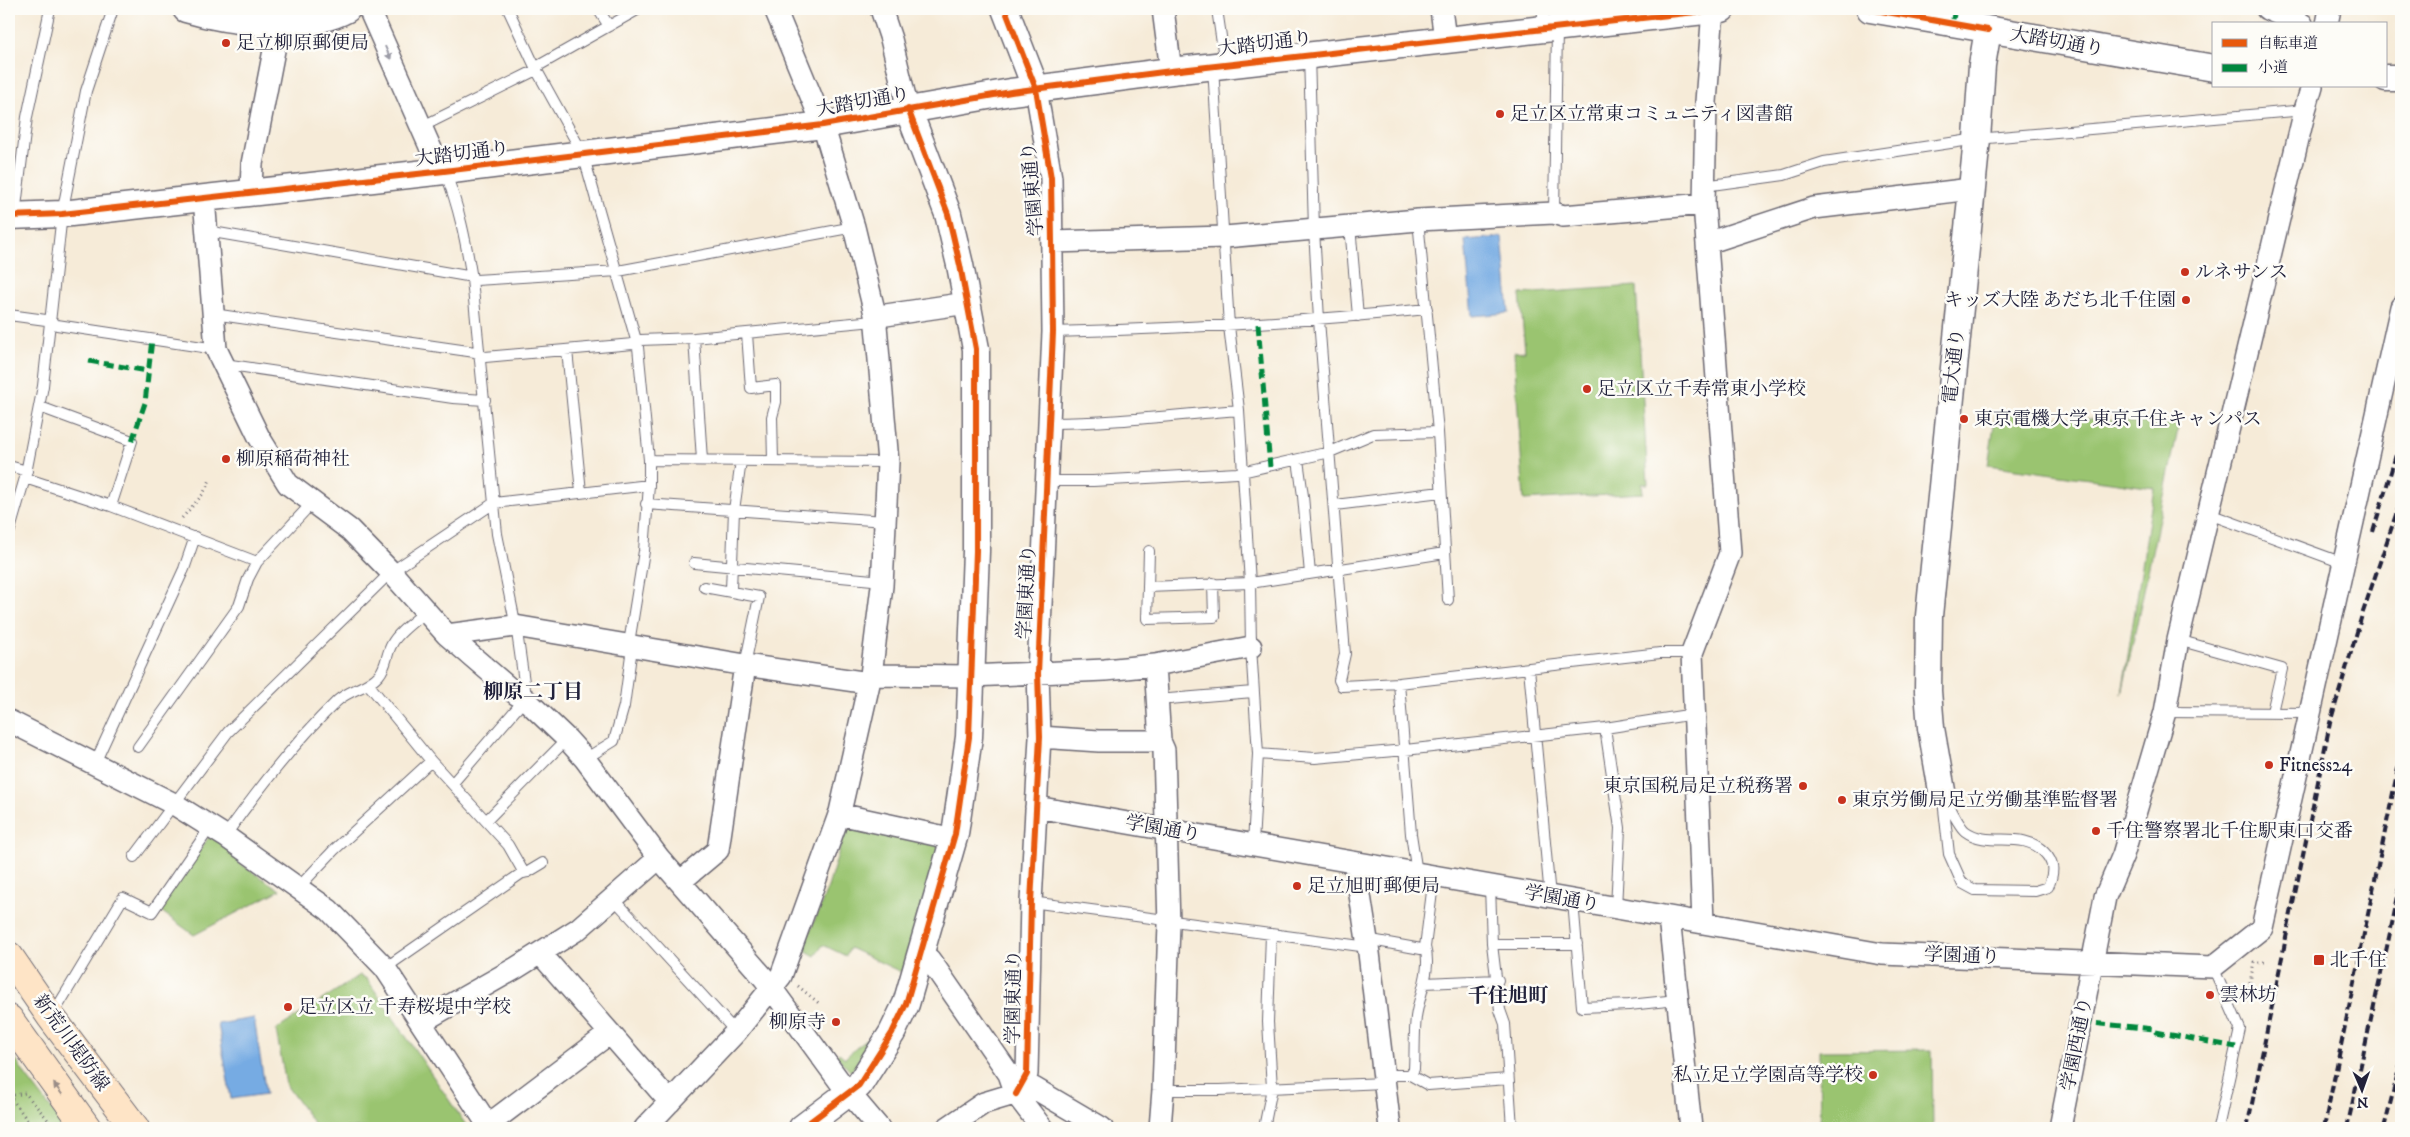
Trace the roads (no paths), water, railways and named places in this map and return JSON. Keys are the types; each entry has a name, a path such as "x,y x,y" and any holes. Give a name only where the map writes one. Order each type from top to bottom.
{"main road":[{"name":"新荒川堤防線","path":"9,956 51,1017 135,1128"},
{"name":"新荒川堤防線","path":"9,1019 87,1128"}],"street":[{"path":"186,9 219,17 280,15 312,21 346,9"},
{"path":"369,9 421,127 444,172"},
{"path":"645,1128 736,1032 776,983 839,814 870,679 882,581 888,462 883,387 874,318 854,227 823,124 775,9"},
{"path":"802,1128 850,1094 859,1085 892,1034 906,1004 954,839 969,736 976,551 976,349 948,214 908,109 891,39 881,9"},
{"path":"1005,9 1036,89"},
{"path":"1163,9 1171,71"},
{"path":"1441,9 1445,39"},
{"name":"大踏切通り","path":"12,216 62,214 444,172 823,124 1036,89 1171,71 1445,39 1548,21 1716,9"},
{"path":"1702,922 1692,653 1730,553 1704,195 1706,102 1716,9"},
{"name":"大踏切通り","path":"1870,9 2212,68"},
{"path":"2267,9 2297,22"},
{"path":"2327,22 2330,9"},
{"path":"251,192 252,164 280,15"},
{"name":"電大通り","path":"1942,791 1931,728 1928,691 1929,616 1977,139 1982,65 1988,30"},
{"path":"2388,78 2401,78"},
{"name":"学園西通り","path":"2060,1128 2105,897 2123,856 2165,712 2178,640 2311,88"},
{"name":"学園東通り","path":"1016,1094 1027,1074 1031,902 1040,737 1038,672 1053,332 1051,178 1036,89"},
{"path":"1707,243 1814,208 1971,189"},
{"path":"1052,242 1225,237 1418,220 1554,213 1563,216 1704,195"},
{"path":"204,198 213,314 219,356 259,438 288,484 350,530 391,572 446,635 516,694 525,699 568,739 659,858 776,983 850,1094 879,1128"},
{"path":"874,318 967,303"},
{"path":"2213,967 2262,928 2401,307"},
{"path":"446,635 515,626 745,666 870,679 1105,670 1155,665 1251,647"},
{"path":"1155,665 1160,741 1164,750 1168,920 1163,1090 1160,1128"},
{"path":"681,881 718,850 745,666"},
{"path":"9,721 96,763 174,804 218,831 329,910 385,968 489,1127 610,1033"},
{"path":"1040,737 1099,741 1160,741"},
{"name":"学園通り","path":"1036,807 1882,954 2092,960 2213,967"},
{"path":"839,814 954,839"},
{"path":"421,1022 578,930 659,858"},
{"path":"1355,862 1390,1128"},
{"path":"1669,917 1691,1128"},
{"path":"540,953 670,1102"},
{"path":"921,956 929,959 1009,1074 1016,1094 1042,1128"},
{"path":"947,1128 984,1103 1034,1088 1102,1128"}],"lane":[{"path":"12,216 27,117 50,9"},
{"path":"9,533 26,475 40,407 62,214 86,91 113,9"},
{"path":"508,9 536,68 583,154 618,271 636,342 643,385 649,485 646,504 644,551 630,646 631,655 624,706 614,742 585,759"},
{"path":"598,9 609,26"},
{"path":"421,127 536,68 639,9"},
{"path":"1217,9 1229,326 1239,410 1250,582 1253,692 1258,754 1253,844"},
{"path":"1548,21 1554,213"},
{"path":"1309,54 1314,229 1319,320 1346,654 1339,680 1342,686 1399,683 1660,653 1692,653"},
{"path":"1704,195 1784,175 1824,162 1977,139 2305,110"},
{"path":"444,172 453,192 465,237 472,279 481,355 496,534 515,626 525,699 452,784"},
{"path":"1418,220 1438,432 1448,600"},
{"path":"1350,226 1358,316"},
{"path":"207,231 472,279 618,271 854,227"},
{"path":"1053,332 1229,326 1319,320 1427,309"},
{"path":"213,314 475,352 485,357 633,344 636,342 747,334 874,318"},
{"path":"9,315 219,356 453,398 485,400"},
{"path":"747,334 751,388 776,385 776,402 772,417 773,461"},
{"path":"694,338 702,460"},
{"path":"567,350 581,492"},
{"path":"40,407 132,440 111,506"},
{"path":"1050,424 1100,423 1128,418 1239,410"},
{"path":"1047,481 1113,480 1243,471 1330,452 1373,434 1438,432"},
{"path":"649,460 888,462"},
{"path":"1298,460 1310,574"},
{"path":"731,590 734,510 741,462"},
{"path":"9,466 26,475 195,537 257,562"},
{"path":"134,857 228,732 391,572 494,503 649,485"},
{"path":"1335,505 1441,492"},
{"path":"138,747 239,606 248,579 257,562 312,503"},
{"path":"646,504 885,521"},
{"path":"2209,514 2343,563"},
{"path":"96,763 172,595 195,537"},
{"path":"1148,551 1147,619 1214,617 1213,583"},
{"path":"1148,587 1250,582 1340,568 1417,559 1445,552"},
{"path":"694,563 732,565 882,581"},
{"path":"704,587 731,590 759,597 745,666"},
{"path":"51,1017 124,898 152,912 218,831 318,721 344,695 369,685 385,666 393,642 425,612"},
{"path":"2178,640 2282,669 2272,712"},
{"path":"1529,668 1550,897"},
{"path":"1399,683 1404,750 1425,875 1425,947 1428,954 1416,1017 1414,1069 1410,1075"},
{"path":"369,685 431,762 508,844 524,873"},
{"path":"1157,700 1253,692"},
{"path":"2165,712 2309,713"},
{"path":"1258,754 1315,758 1404,750 1605,728 1694,714"},
{"path":"1605,728 1620,828 1616,908"},
{"path":"486,821 568,739"},
{"path":"298,888 334,850 431,762"},
{"path":"1942,791 1964,830 1978,838 2022,839 2037,844 2050,857 2054,873 2048,887 2035,891 1975,890 1962,883 1949,854 1942,791"},
{"path":"385,968 524,873 543,863"},
{"path":"1490,886 1492,944 1498,980 1500,1010 1505,1024 1512,1128"},
{"path":"614,899 736,1032"},
{"path":"1573,901 1582,1007 1677,1000"},
{"path":"1031,902 1272,934 1421,949 1425,947"},
{"path":"1264,1128 1272,1088 1268,1022 1272,934"},
{"path":"1492,944 1577,944"},
{"path":"2213,967 2240,1029 2218,1128"},
{"path":"1424,983 1498,980"},
{"path":"1163,1090 1272,1088 1384,1079 1410,1075 1428,1084 1508,1079"}],"water":[{"path":"1502,237 1509,313 1472,316 1465,240"},
{"path":"254,1018 266,1094 231,1099 218,1024"}],"railway":[{"path":"2373,532 2401,438"},
{"path":"2247,1128 2330,723 2362,615 2401,500"},
{"path":"2400,575 2401,571"},
{"path":"2324,1128 2401,754"},
{"path":"2347,1128 2401,883"},
{"path":"2384,1128 2401,1061"}],"place":[{"name":"足立柳原郵便局","path":"226,43"},
{"name":"足立区立常東コミュニティ図書館","path":"1500,114"},
{"name":"ルネサンス","path":"2185,272"},
{"name":"キッズ大陸 あだち北千住園","path":"2186,300"},
{"name":"足立区立千寿常東小学校","path":"1587,389"},
{"name":"東京電機大学 東京千住キャンパス","path":"1964,419"},
{"name":"柳原稲荷神社","path":"226,459"},
{"name":"Fitness24","path":"2269,765"},
{"name":"東京国税局足立税務署","path":"1803,786"},
{"name":"東京労働局足立労働基準監督署","path":"1842,800"},
{"name":"千住警察署北千住駅東口交番","path":"2096,831"},
{"name":"足立旭町郵便局","path":"1297,886"},
{"name":"北千住","path":"2319,960"},
{"name":"雲林坊","path":"2210,995"},
{"name":"足立区立 千寿桜堤中学校","path":"288,1007"},
{"name":"柳原寺","path":"836,1022"},
{"name":"私立足立学園高等学校","path":"1873,1075"}],"district":[{"name":"柳原二丁目","path":"533,692"},
{"name":"千住旭町","path":"1508,996"}]}
